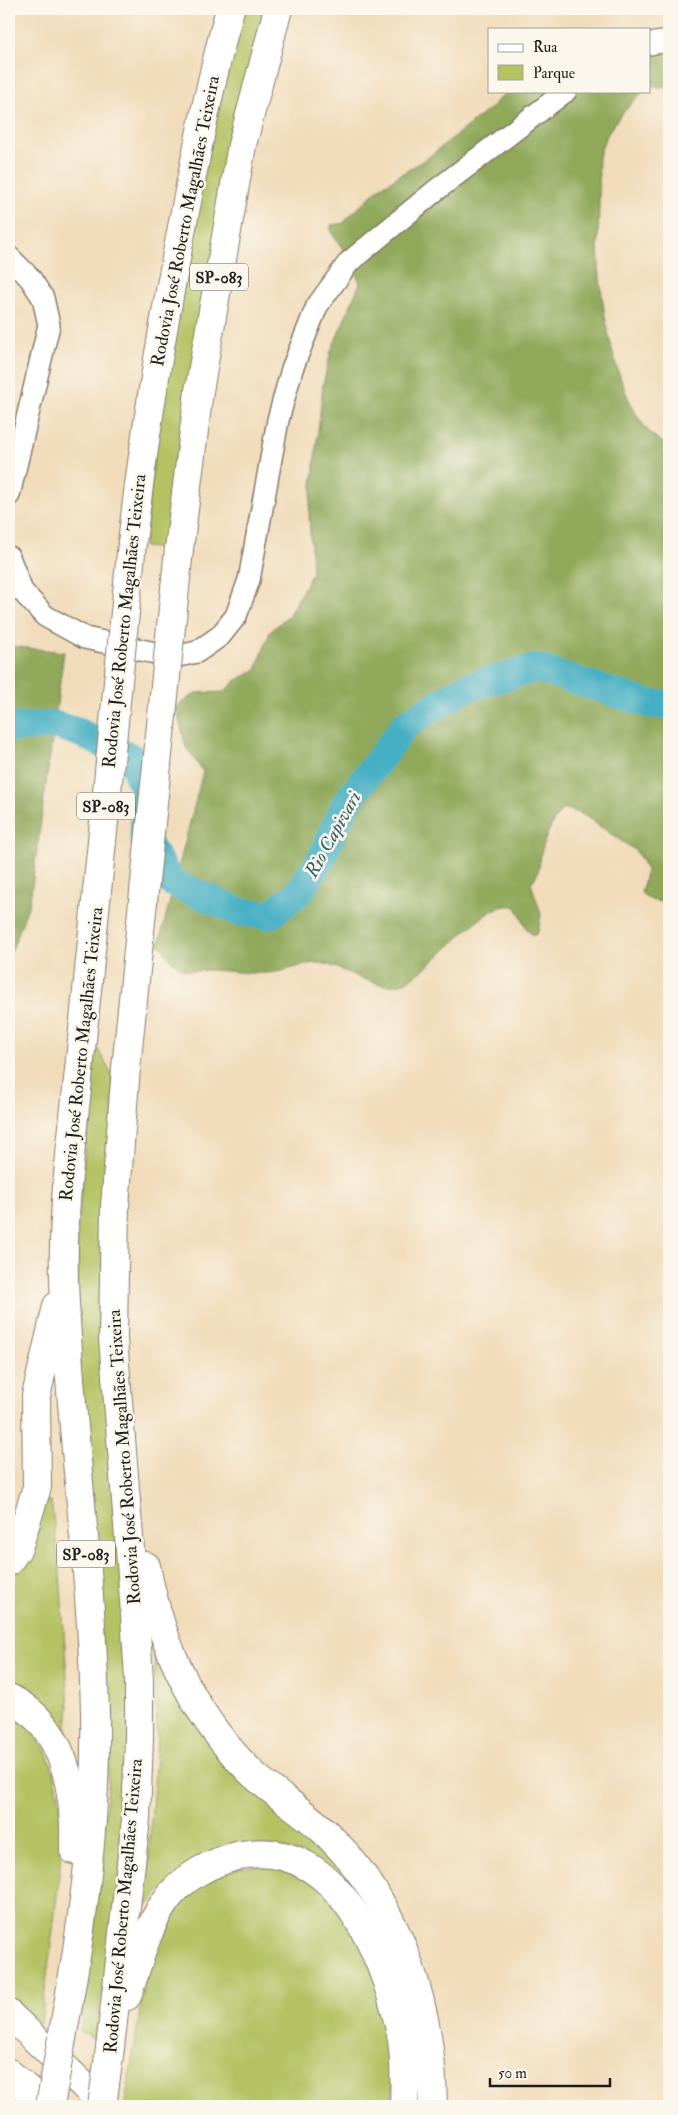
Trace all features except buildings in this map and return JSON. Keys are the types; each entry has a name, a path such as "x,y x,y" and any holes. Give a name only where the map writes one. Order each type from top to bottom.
{"highway":[{"name":"Rodovia José Roberto Magalhães Teixeira","path":"48,2106 78,1953 90,1854 95,1714 87,1564 74,1449 64,1277 66,1187 141,458 201,128 230,9"},
{"name":"Rodovia José Roberto Magalhães Teixeira","path":"103,2106 112,2042 136,1819 139,1738 139,1679 134,1600 113,1339 113,1253 126,1068 179,549 199,391 242,145 278,9"},
{"path":"9,1561 18,1548 37,1487 36,1396 64,1277"},
{"path":"118,1419 152,1596 163,1633 179,1670 195,1702 232,1751 275,1793 330,1836 367,1882 383,1907 399,1939 419,1994 430,2048 433,2106"},
{"path":"9,1698 32,1712 47,1729 61,1751 68,1773 74,1830 64,2028"},
{"path":"112,2042 152,1925 166,1901 184,1881 226,1858 268,1854 286,1857 314,1869 333,1884 366,1934 385,1979 401,2036 404,2106"},
{"path":"9,2014 103,2106"},
{"path":"9,2073 48,2106"}],"street":[{"path":"650,44 669,41"},
{"path":"9,557 22,591 45,616 85,638 174,658 197,652 220,636 236,616 249,580 278,420 292,369 316,306 349,262 443,185 565,92"},
{"path":"9,257 30,278 43,298 49,325 9,494"}],"green space":[{"path":"241,9 268,9 167,549 144,547 157,430 196,206"},
{"path":"650,46 669,49 669,86 650,88"},
{"path":"506,92 643,92 624,111 612,127 600,153 598,247 604,309 609,337 626,393 638,416 652,434 669,445 669,903 651,900 641,893 647,870 636,851 582,814 564,808 556,817 547,835 542,848 538,872 531,883 541,914 538,932 534,936 528,931 516,907 504,906 490,912 475,923 413,978 401,984 392,985 383,985 318,963 268,973 186,970 181,968 167,955 159,943 203,772 186,747 176,707 196,693 224,692 235,681 256,670 270,632 289,615 312,573 309,513 323,385 331,351 360,283 350,259 331,232 331,225 343,223 378,189 430,156 489,109"},
{"path":"9,646 64,652 30,901 9,958"},
{"path":"95,1044 112,1075 129,1688 128,1785 118,1885 95,2039 80,2032 94,1928 108,1786 108,1714 79,1384 77,1234"},
{"path":"39,1501 51,1501 60,1572 69,1706 66,1735 9,1686 9,1576 28,1537"},
{"path":"159,1642 177,1682 199,1719 239,1771 271,1799 318,1835 344,1863 366,1893 384,1926 399,1960 411,1995 419,2031 425,2106 411,2106 410,2058 406,2026 395,1979 388,1961 375,1934 352,1897 323,1867 306,1856 287,1849 266,1846 228,1851 189,1869 166,1887 145,1908 157,1739 154,1644"},
{"path":"9,1710 31,1729 46,1752 55,1778 60,1806 60,1866 41,2024 9,1997"},
{"path":"255,1866 276,1868 312,1881 349,1921 376,1982 391,2049 393,2106 130,2106 125,2103 147,1968 169,1915 198,1886 234,1869"}],"waterway":[{"name":"Rio Capivari","path":"9,728 55,725 78,732 131,757 146,794 144,838 171,882 240,912 270,915 299,892 321,859 345,805 406,724 465,688 536,668 650,704 669,705"}]}
